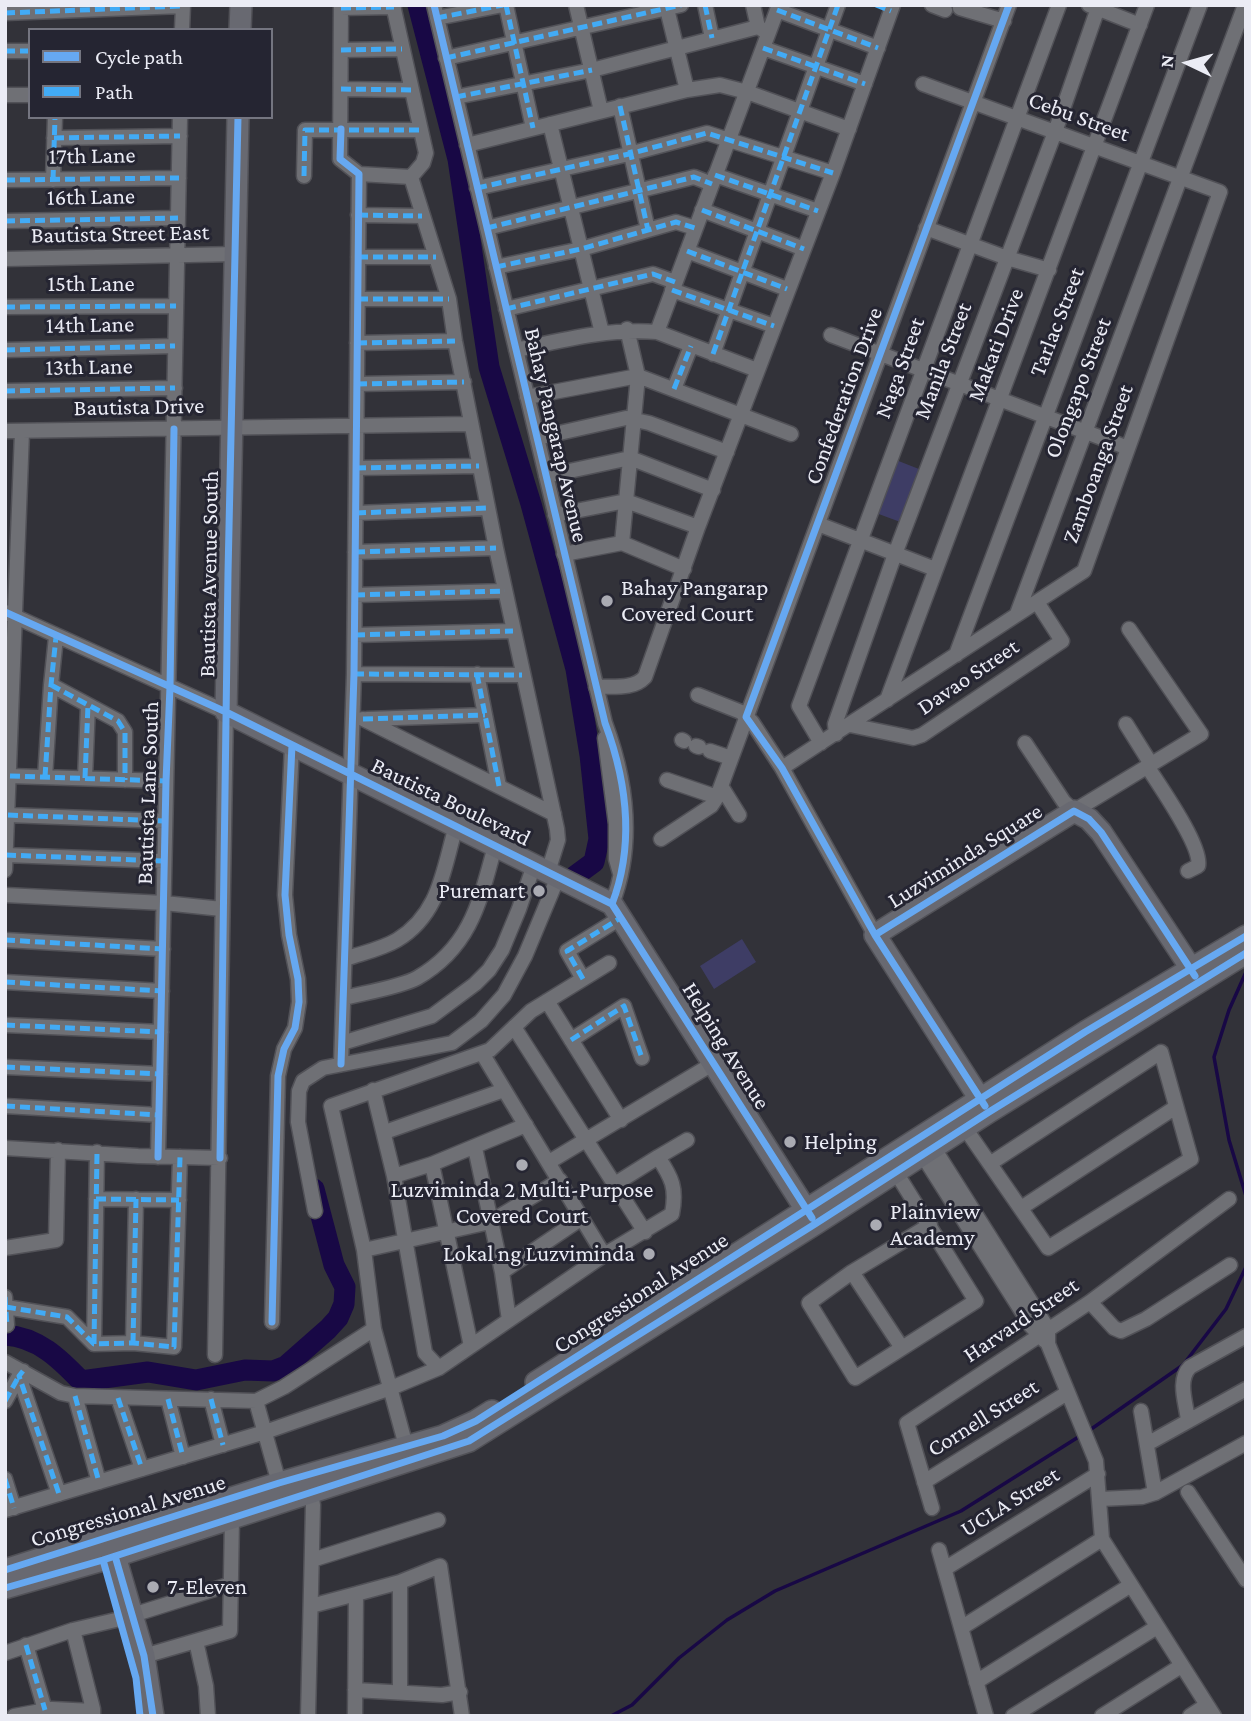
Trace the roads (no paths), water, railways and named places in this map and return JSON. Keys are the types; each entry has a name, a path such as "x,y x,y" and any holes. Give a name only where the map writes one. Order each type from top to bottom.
{"main road":[{"path":"240,28 241,5"},
{"name":"Bautista Avenue South","path":"226,712 238,119"},
{"name":"Bautista Boulevard","path":"226,712 547,871 617,911"},
{"name":"Luzviminda Square","path":"875,935 1074,811 1089,819 1101,831 1195,974"},
{"name":"Helping Avenue","path":"617,911 811,1217"},
{"path":"875,935 984,1105"},
{"name":"Congressional Avenue","path":"5,1588 107,1552 279,1483 310,1483 447,1450 468,1441 984,1105 1195,974 1246,936"},
{"name":"Congressional Avenue","path":"1195,974 1246,953"},
{"name":"Congressional Avenue","path":"924,1145 965,1128 984,1105"},
{"name":"Congressional Avenue","path":"5,1570 107,1552 232,1518 310,1483 406,1446 443,1436 476,1421 811,1217"},
{"path":"107,1552 126,1617 141,1716"},
{"path":"126,1617 144,1656 153,1716"}],"street":[{"path":"435,12 505,5 533,128"},
{"path":"576,5 601,111"},
{"path":"446,58 681,5"},
{"path":"705,5 712,38"},
{"path":"657,332 763,48 763,30 753,5"},
{"path":"713,354 838,5"},
{"path":"596,687 632,685 640,683 645,677 698,527 833,173 892,8 876,5"},
{"name":"Confederation Drive","path":"661,839 711,806 719,791 1009,5"},
{"name":"Naga Street","path":"821,743 799,706 1059,5"},
{"name":"Makati Drive","path":"887,700 1147,5"},
{"name":"Tarlac Street","path":"956,655 1200,5"},
{"name":"Olongapo Street","path":"1017,614 1245,5"},
{"path":"5,13 183,6 182,28"},
{"path":"394,6 426,158 411,177 359,174 340,159 341,7 394,6"},
{"path":"1095,6 1140,25"},
{"name":"Manila Street","path":"836,734 835,724 895,554 1055,132 1095,6"},
{"path":"666,7 687,90"},
{"path":"456,97 592,70 712,38 763,30 778,8 878,48"},
{"path":"960,8 1003,22"},
{"name":"Bahay Pangarap Avenue","path":"435,12 605,723 615,813 616,859 620,873 617,911"},
{"path":"341,50 402,48"},
{"path":"763,48 865,84"},
{"path":"5,51 28,51"},
{"name":"Cebu Street","path":"923,84 1220,192"},
{"path":"467,145 687,90 720,85 849,129"},
{"path":"341,89 411,90"},
{"path":"5,95 28,95"},
{"path":"620,107 648,230"},
{"path":"53,180 55,119"},
{"name":"Bautista Lane South","path":"158,1157 180,119"},
{"path":"550,124 601,332"},
{"path":"304,176 304,130 419,130"},
{"path":"477,188 629,154 707,133 833,173"},
{"path":"54,138 180,136"},
{"path":"341,1064 351,774 358,719 354,674 359,174"},
{"name":"17th Lane","path":"5,180 179,177"},
{"path":"315,1211 298,1122 299,1091 303,1081 323,1068 452,1043 481,1021 504,995 525,956 558,840 479,466 454,341 449,299 411,177"},
{"path":"487,229 694,177 714,179 818,211"},
{"name":"Zamboanga Street","path":"782,768 1084,571 1220,192"},
{"path":"702,210 804,249"},
{"path":"358,215 422,216"},
{"name":"16th Lane","path":"5,221 178,218"},
{"path":"496,267 581,249 676,222 695,228"},
{"path":"926,228 1048,270"},
{"path":"687,251 787,289"},
{"name":"Bautista Street East","path":"5,259 235,254"},
{"path":"358,257 436,257"},
{"path":"506,309 653,274 728,311 774,326"},
{"path":"358,299 449,299"},
{"name":"15th Lane","path":"5,307 176,306"},
{"path":"622,543 638,376 627,329"},
{"path":"516,350 627,329 657,332 758,370"},
{"path":"831,335 1128,448"},
{"path":"357,343 454,341"},
{"name":"14th Lane","path":"5,350 175,346"},
{"path":"674,389 691,346"},
{"path":"527,397 638,376 791,434"},
{"path":"357,384 464,382"},
{"name":"13th Lane","path":"5,391 174,388"},
{"path":"537,438 626,418 649,423 727,452"},
{"name":"Bautista Drive","path":"5,431 471,424"},
{"path":"5,870 10,776 10,615 22,432"},
{"path":"546,476 630,458 713,490"},
{"path":"356,468 479,466"},
{"path":"555,515 626,501 698,527"},
{"path":"356,513 488,508"},
{"path":"818,524 935,569"},
{"path":"564,554 622,543 684,569"},
{"path":"355,552 496,548"},
{"path":"355,595 505,591"},
{"name":"Davao Street","path":"850,725 913,738 922,735 1062,641 1037,601"},
{"name":"Bautista Boulevard","path":"10,615 226,712"},
{"path":"1025,743 1064,802 1074,811 1201,733 1129,629"},
{"path":"355,635 513,631"},
{"path":"45,777 56,637"},
{"path":"354,674 522,674"},
{"path":"477,674 499,786"},
{"path":"51,685 122,726 125,732 125,779"},
{"path":"698,695 741,712 746,717 782,768 875,935"},
{"path":"85,778 88,705"},
{"name":"Bautista Avenue South","path":"215,1355 226,712"},
{"path":"358,719 485,715"},
{"path":"358,719 554,814"},
{"path":"1126,724 1189,834 1199,857 1198,866 1188,871"},
{"path":"272,1322 278,1076 284,1049 295,1028 299,1002 285,895 292,745"},
{"path":"694,745 731,758"},
{"path":"10,776 166,781"},
{"path":"667,779 719,791 739,815"},
{"path":"8,815 165,821"},
{"path":"345,959 396,941 418,924 436,900 456,826"},
{"path":"344,998 416,979 451,953 470,926 495,846"},
{"path":"6,855 164,861"},
{"path":"342,1042 432,1016 475,984 489,970 502,950 519,909 547,871"},
{"path":"5,895 164,903 222,909"},
{"path":"583,979 567,951 617,911"},
{"path":"5,940 163,949"},
{"path":"406,1446 374,1329 364,1250 331,1106 490,1050 531,1011 609,963"},
{"path":"5,982 162,991"},
{"path":"547,1001 621,1120"},
{"path":"571,1040 624,1006 642,1058"},
{"path":"5,1025 161,1031"},
{"path":"514,1027 645,1232"},
{"path":"965,1128 1048,1248 1191,1159 1161,1052 991,1163"},
{"path":"482,1053 604,1255"},
{"path":"550,1162 714,1063"},
{"path":"5,1067 160,1073"},
{"path":"373,1090 394,1176 425,1353 439,1368"},
{"path":"385,1132 504,1090"},
{"path":"5,1106 159,1115"},
{"path":"1021,1208 1176,1107"},
{"path":"394,1176 475,1148 526,1125"},
{"path":"615,1184 687,1140"},
{"path":"924,1145 1045,1336 1090,1444 1098,1474 1102,1539 1210,1710 1190,1716"},
{"path":"5,1148 220,1158"},
{"path":"475,1148 502,1272 509,1320"},
{"path":"5,1248 56,1240 58,1150"},
{"path":"94,1344 97,1152"},
{"path":"6,1307 67,1317 94,1344 133,1343 174,1347 180,1157"},
{"path":"5,1479 9,1509 265,1432 391,1388 439,1368 604,1255 672,1214 675,1198 671,1177 658,1157"},
{"path":"432,1164 471,1346"},
{"path":"891,1165 930,1225 976,1301 855,1377 809,1303 852,1272 930,1225"},
{"path":"364,1250 490,1222 560,1180"},
{"path":"96,1199 179,1200"},
{"path":"133,1343 136,1199"},
{"name":"Harvard Street","path":"932,1508 907,1423 1045,1336 1229,1199"},
{"path":"502,1272 582,1217"},
{"path":"1090,1302 1114,1328 1121,1331 1146,1319 1230,1265"},
{"path":"852,1272 902,1348"},
{"path":"5,1297 7,1325"},
{"path":"5,1362 61,1393 75,1396 256,1401 284,1387 374,1329"},
{"path":"1188,1420 1184,1373 1246,1336"},
{"path":"5,1401 21,1373"},
{"path":"21,1373 59,1494"},
{"path":"1147,1444 1246,1389"},
{"name":"Cornell Street","path":"924,1482 1067,1393"},
{"path":"75,1396 99,1482"},
{"path":"118,1398 142,1469"},
{"path":"168,1399 183,1457"},
{"path":"211,1399 223,1445"},
{"path":"256,1401 279,1483"},
{"path":"1141,1411 1155,1493"},
{"path":"1100,1499 1142,1497 1155,1493 1246,1443"},
{"name":"UCLA Street","path":"946,1568 1098,1474"},
{"path":"308,1716 313,1505 310,1483"},
{"path":"1188,1492 1246,1580"},
{"path":"144,1656 230,1631 232,1518"},
{"path":"312,1560 438,1520"},
{"path":"961,1628 1102,1539"},
{"path":"939,1550 986,1716"},
{"path":"311,1606 400,1582 440,1566 460,1692 461,1716"},
{"path":"400,1582 400,1692"},
{"path":"5,1653 73,1630 126,1617 231,1584"},
{"path":"976,1682 1131,1584"},
{"path":"355,1716 356,1594"},
{"path":"1013,1716 1157,1627"},
{"path":"14,1716 45,1710 93,1713 73,1630"},
{"path":"196,1641 206,1686 208,1716"},
{"path":"26,1645 45,1710"},
{"path":"1102,1716 1181,1666"},
{"path":"355,1690 442,1695 460,1692"}],"waterway":[{"path":"418,5 458,159 489,367 531,504 576,669 590,755 599,839 594,862 575,876"},
{"path":"1246,972 1229,1010 1214,1057 1229,1140 1246,1196"},
{"path":"5,1335 28,1340 48,1350 81,1381 148,1372 196,1380 245,1370 273,1371 286,1366 328,1329 338,1318 344,1304 345,1287 334,1265 314,1189"},
{"path":"1087,1432 1183,1365 1226,1309 1246,1267"},
{"path":"611,1716 632,1705 679,1658 727,1620 775,1591 961,1511 1080,1436"}],"place":[{"name":"Bahay Pangarap Covered Court","path":"607,601"},
{"name":"Puremart","path":"539,891"},
{"name":"Helping","path":"790,1142"},
{"name":"Luzviminda 2 Multi-Purpose Covered Court","path":"522,1165"},
{"name":"Plainview Academy","path":"876,1225"},
{"name":"Lokal ng Luzviminda","path":"649,1254"},
{"name":"7-Eleven","path":"153,1587"}]}
